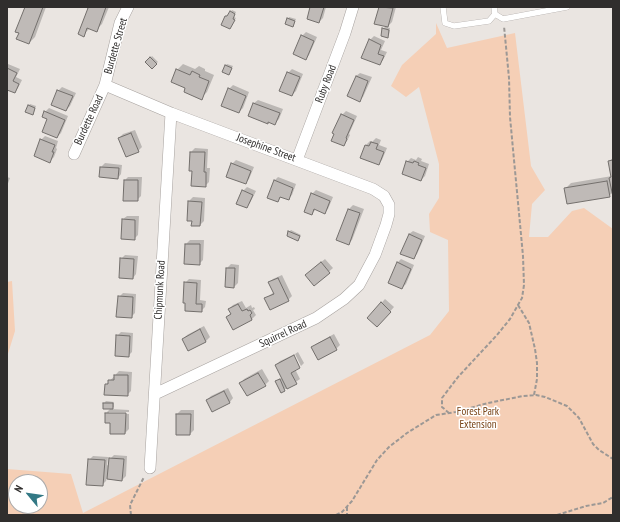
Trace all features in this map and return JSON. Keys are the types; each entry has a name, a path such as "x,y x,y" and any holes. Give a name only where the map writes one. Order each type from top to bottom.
{"street":[{"name":"Burdette Street","path":"105,86 120,23 128,7"},
{"name":"Ruby Road","path":"297,160 345,33 353,7"},
{"name":"Josephine Street","path":"105,86 170,113 373,189 384,196 390,209 381,239"},
{"name":"Burdette Road","path":"74,154 105,86"},
{"name":"Chipmunk Road","path":"150,468 170,113"},
{"name":"Squirrel Road","path":"155,394 316,318 332,308 350,295 359,285 372,261 381,239"}],"lane":[{"path":"444,7 445,23 454,26 489,21 495,14 494,7"},
{"path":"495,14 503,19 567,7"}],"path":[{"path":"449,413 442,407 442,398 458,377 497,335 510,318 522,298 524,285 523,256 510,117 509,78 503,19"},
{"path":"518,305 528,323 535,349 537,379 534,395"},
{"path":"336,515 347,507 352,501 377,460 388,447 402,436 436,415 456,412 488,403 534,395 545,397 567,406 579,418 593,444 613,459"},
{"path":"131,515 130,505 150,468"},
{"path":"557,515 586,506 603,503 613,497"},
{"path":"347,507 347,515"}],"green space":[{"name":"Forest Park Extension","path":"436,23 447,48 515,33 531,166 545,190 532,204 529,237 548,237 572,211 584,208 613,229 613,515 7,515 7,469 71,474 83,513 430,335 449,311 448,240 430,232 429,214 439,198 439,164 419,87 406,97 391,86 402,65 436,34"},
{"path":"12,281 15,331 7,357 7,282"}],"building":[{"path":"25,7 43,7 29,44 16,39 19,33 15,32"},
{"path":"85,7 106,7 97,32 87,28 84,37 78,34 88,8"},
{"path":"310,7 324,7 319,23 307,19"},
{"path":"379,7 393,8 388,27 374,24"},
{"path":"230,11 235,14 233,19 235,20 230,29 221,25 225,16 227,16"},
{"path":"287,18 295,21 293,27 285,24"},
{"path":"382,28 389,30 388,38 381,36"},
{"path":"301,35 314,41 306,60 293,54"},
{"path":"369,39 381,45 378,54 384,56 380,65 361,58"},
{"path":"150,57 157,64 152,69 145,62"},
{"path":"225,65 232,68 229,75 222,72"},
{"path":"7,68 17,73 13,81 19,84 15,93 7,90"},
{"path":"176,69 190,75 192,71 200,75 199,77 209,81 202,100 184,92 185,88 171,82"},
{"path":"287,72 300,77 292,96 279,91"},
{"path":"356,76 368,81 360,102 347,96"},
{"path":"228,88 246,96 239,113 221,106"},
{"path":"57,90 73,96 66,111 51,105"},
{"path":"253,103 280,113 275,125 268,122 268,124 248,116"},
{"path":"28,105 35,108 33,115 25,112"},
{"path":"44,111 65,120 57,138 42,132 47,119 42,117"},
{"path":"341,114 354,120 344,146 331,141 334,134 332,133"},
{"path":"131,133 139,152 126,157 118,138"},
{"path":"40,139 55,145 50,163 34,156"},
{"path":"371,142 378,144 376,149 384,152 379,165 360,158 365,145 369,146"},
{"path":"190,152 205,152 204,172 206,172 206,187 191,186 192,171 189,171"},
{"path":"613,160 613,197 609,178 611,177 608,161"},
{"path":"406,161 413,163 414,161 419,163 418,165 426,168 421,181 402,174"},
{"path":"231,163 251,171 246,184 226,177"},
{"path":"100,167 119,168 118,179 99,177"},
{"path":"124,180 138,180 138,201 123,201"},
{"path":"274,180 293,188 289,200 280,197 278,202 267,198"},
{"path":"607,181 610,197 567,204 564,188"},
{"path":"242,190 253,195 247,208 236,204"},
{"path":"311,193 330,201 325,214 314,209 312,215 304,212"},
{"path":"188,201 202,202 200,226 191,226 192,221 187,221"},
{"path":"348,209 360,213 349,245 336,240"},
{"path":"122,219 135,220 135,240 121,239"},
{"path":"288,231 300,236 298,241 287,236"},
{"path":"409,234 422,240 414,259 400,254"},
{"path":"185,244 200,244 200,265 184,264"},
{"path":"120,258 134,259 133,279 119,278"},
{"path":"321,262 330,273 314,286 305,275"},
{"path":"397,262 411,269 402,289 388,283"},
{"path":"226,268 235,268 234,288 225,287"},
{"path":"278,278 289,301 270,310 264,298 274,294 268,282"},
{"path":"184,282 197,283 196,304 202,304 202,312 185,311 185,303 183,303"},
{"path":"118,296 133,297 132,318 116,317"},
{"path":"381,302 391,312 377,327 367,318"},
{"path":"238,304 242,311 247,309 248,311 250,310 252,313 250,315 252,320 233,330 226,317 231,314 228,309"},
{"path":"200,329 206,342 188,351 182,339"},
{"path":"116,335 130,336 129,357 115,356"},
{"path":"330,337 337,350 318,360 311,347"},
{"path":"294,355 300,368 291,373 297,384 287,389 275,365"},
{"path":"258,373 266,386 247,396 239,383"},
{"path":"114,375 128,375 128,396 104,395 105,384 108,384 108,380 114,380"},
{"path":"280,379 285,391 281,393 275,381"},
{"path":"224,391 230,403 212,412 206,400"},
{"path":"103,403 113,403 113,409 103,409"},
{"path":"105,413 126,413 125,434 110,434 110,423 105,423"},
{"path":"176,414 191,414 190,435 176,435"},
{"path":"109,458 124,459 122,481 107,479"},
{"path":"88,459 105,460 103,486 86,485"}]}
